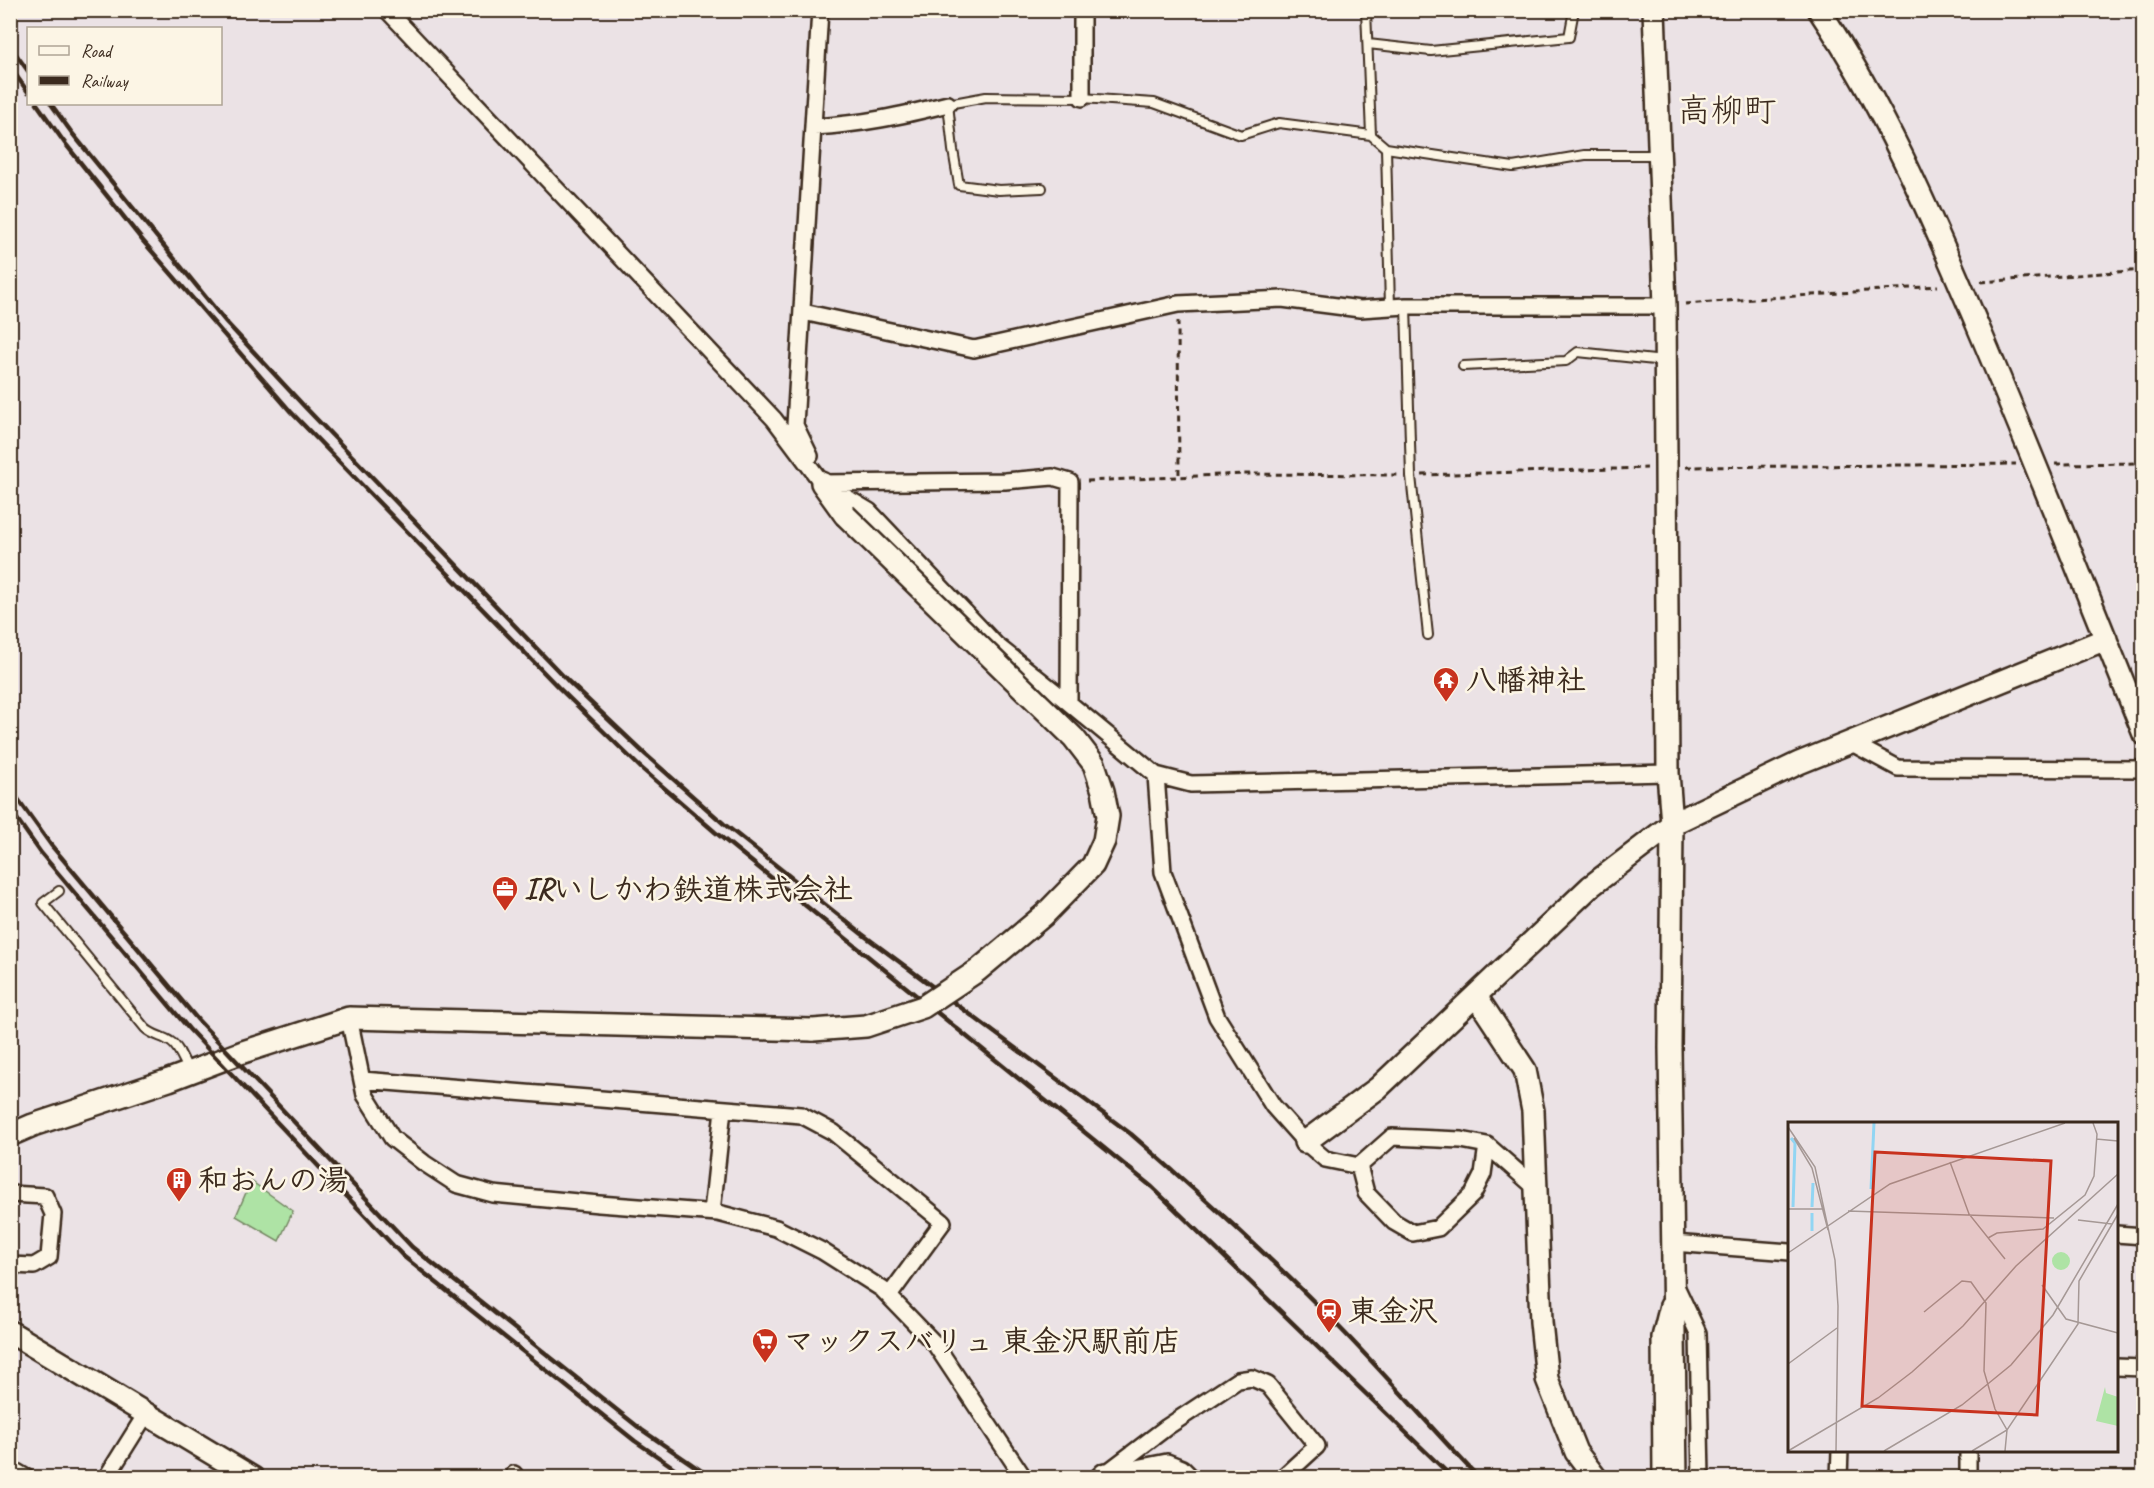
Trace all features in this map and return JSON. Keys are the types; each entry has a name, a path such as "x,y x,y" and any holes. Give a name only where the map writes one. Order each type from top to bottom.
{"street":[{"path":"10,1136 33,1125 349,1018 813,1030 866,1026 923,1007 977,971 1044,915 1093,865 1104,841 1108,816 1103,791 1094,764 1074,738 845,515 774,419 387,10"},
{"path":"820,10 795,425 822,483 869,511 995,644 1156,775 1191,784 1668,773"},
{"path":"1082,10 1082,98"},
{"path":"1654,10 1665,306 1668,773 1671,825 1670,1047 1676,1478"},
{"path":"1819,10 1894,137 1929,210 2037,464 2144,734"},
{"path":"814,127 858,124 948,104"},
{"path":"803,312 974,349 1178,304 1282,299 1360,309 1406,306 1665,306"},
{"path":"822,483 1005,481 1053,477 1070,482 1069,703"},
{"path":"1305,1142 1378,1088 1591,886 1671,825 1799,763 2106,639"},
{"path":"1850,742 1898,768 2144,769"},
{"path":"1156,775 1163,872 1217,1017 1273,1106 1305,1142 1325,1159 1359,1166"},
{"path":"1476,996 1525,1070 1533,1111 1541,1322 1547,1379 1576,1452 1596,1478"},
{"path":"349,1018 366,1095 392,1138 423,1164 456,1184 493,1194 712,1212 776,1228 822,1251 882,1289 935,1344 1024,1478"},
{"path":"362,1080 801,1115 833,1131 943,1222 889,1296"},
{"path":"712,1212 723,1109"},
{"path":"1359,1166 1392,1137 1461,1140 1487,1145 1536,1188"},
{"path":"1359,1166 1366,1193 1394,1222 1413,1233 1438,1228 1473,1194 1483,1174 1487,1145"},
{"path":"10,1194 45,1196 53,1214 49,1257 34,1266 10,1265"},
{"path":"2118,1234 2144,1236"},
{"path":"1673,1244 1788,1252"},
{"path":"1661,1478 1660,1337 1674,1282"},
{"path":"1674,1282 1698,1333 1701,1478"},
{"path":"10,1332 253,1478"},
{"path":"2118,1367 2144,1368"},
{"path":"1103,1476 1167,1427 1238,1380 1252,1378 1268,1385 1317,1446 1282,1478"},
{"path":"106,1478 146,1414"},
{"path":"1839,1478 1840,1452"},
{"path":"1968,1452 1968,1478"},
{"path":"1103,1476 1167,1462 1182,1468 1192,1478"},
{"path":"10,1468 27,1478"}],"lane":[{"path":"1366,10 1371,135"},
{"path":"1368,44 1431,51 1569,37 1574,10"},
{"path":"1042,188 999,190 959,185 948,104 987,97 1082,98 1154,103 1241,135 1279,123 1371,135 1386,148 1513,167 1585,155 1659,154"},
{"path":"1386,148 1390,307"},
{"path":"1406,306 1411,476 1428,635"},
{"path":"1463,366 1566,361 1578,352 1665,361"},
{"path":"59,891 43,903 145,1028 151,1034 170,1040 175,1045 189,1072"}],"path":[{"path":"1665,306 2144,270"},
{"path":"1178,304 1179,477"},
{"path":"1070,482 1243,474 1411,476 1667,467 2144,463"}],"green space":[{"path":"251,1181 293,1211 279,1241 236,1216"}],"railway":[{"path":"10,46 27,70"},
{"path":"10,67 27,91"},
{"path":"38,105 64,142 143,241 291,412 558,687 640,767 715,832 1152,1187 1453,1478"},
{"path":"52,105 226,322 569,682 724,824 862,934 1131,1134 1289,1277 1374,1364 1479,1478"},
{"path":"10,788 51,845 198,1020 412,1247 642,1430 712,1478"},
{"path":"10,809 41,853 189,1029 403,1256 635,1441 689,1478"}],"place":[{"name":"八幡神社","path":"1446,703"},
{"name":"IRいしかわ鉄道株式会社","path":"505,912"},
{"name":"和おんの湯","path":"179,1203"},
{"name":"東金沢","path":"1329,1334"},
{"name":"マックスバリュ 東金沢駅前店","path":"765,1364"}],"district":[{"name":"高柳町","path":"1727,110"}]}
